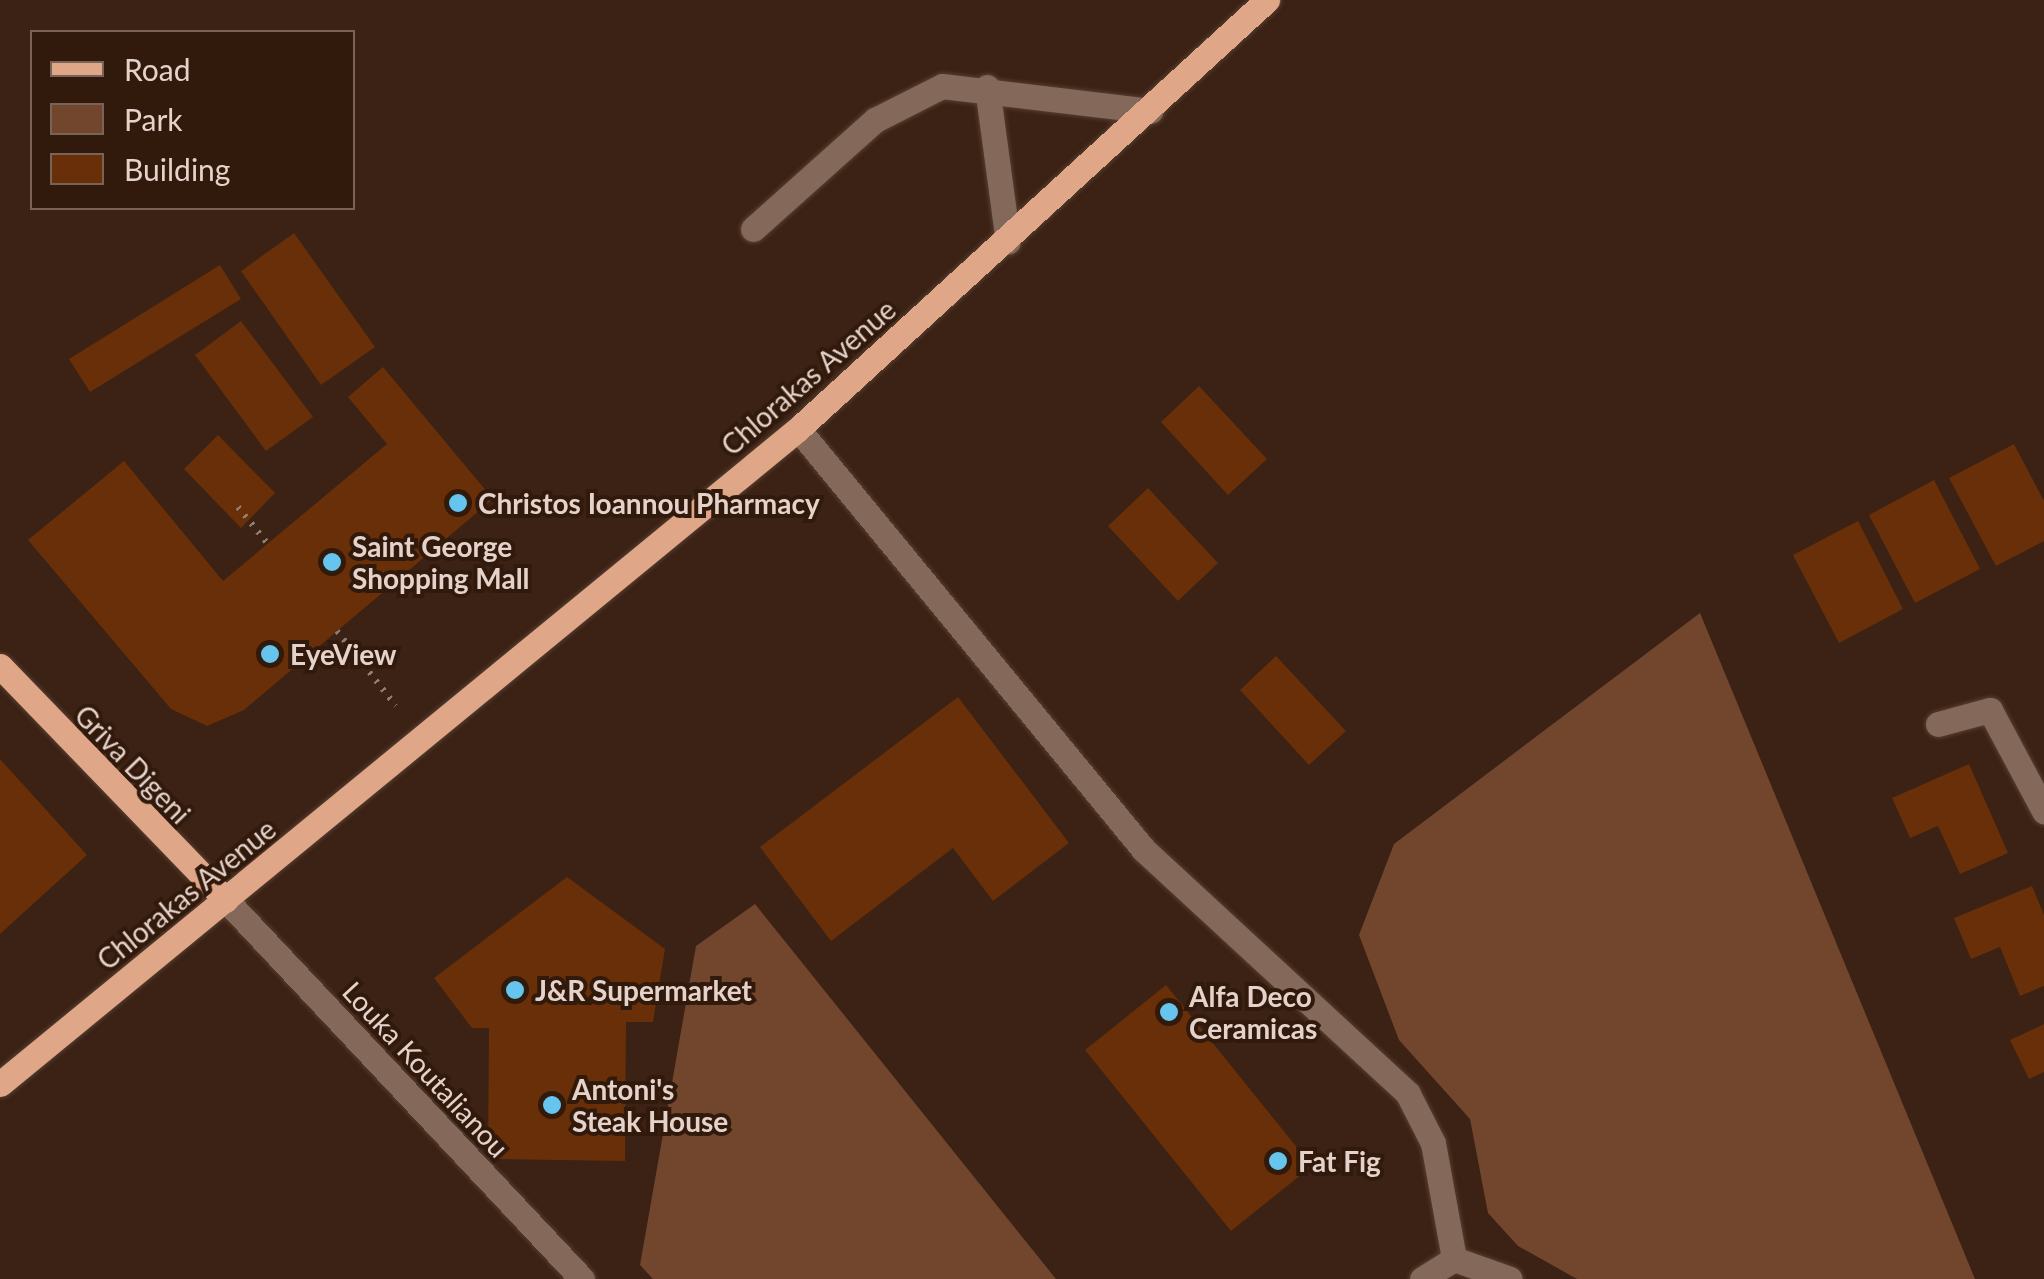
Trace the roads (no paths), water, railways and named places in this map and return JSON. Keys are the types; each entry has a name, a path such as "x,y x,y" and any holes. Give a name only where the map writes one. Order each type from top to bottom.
{"main road":[{"name":"Chlorakas Avenue","path":"0,1084 798,429 1008,242 1267,0"},
{"name":"Griva Digeni","path":"0,666 226,900"}],"street":[{"path":"752,229 875,120 942,86 987,86 1151,111"},
{"path":"987,86 1008,242"},
{"path":"798,429 1144,850 1408,1094 1433,1143 1454,1259"},
{"path":"1938,724 1990,710 2044,811"},
{"name":"Louka Koutalianou","path":"226,900 582,1279"},
{"path":"1422,1279 1454,1259"},
{"path":"1454,1259 1510,1279"}],"place":[{"name":"Christos Ioannou Pharmacy","path":"458,503"},
{"name":"Saint George Shopping Mall","path":"332,562"},
{"name":"EyeView","path":"270,654"},
{"name":"J&R Supermarket","path":"515,990"},
{"name":"Alfa Deco Ceramicas","path":"1169,1012"},
{"name":"Antoni's Steak House","path":"552,1105"},
{"name":"Fat Fig","path":"1278,1161"}]}
